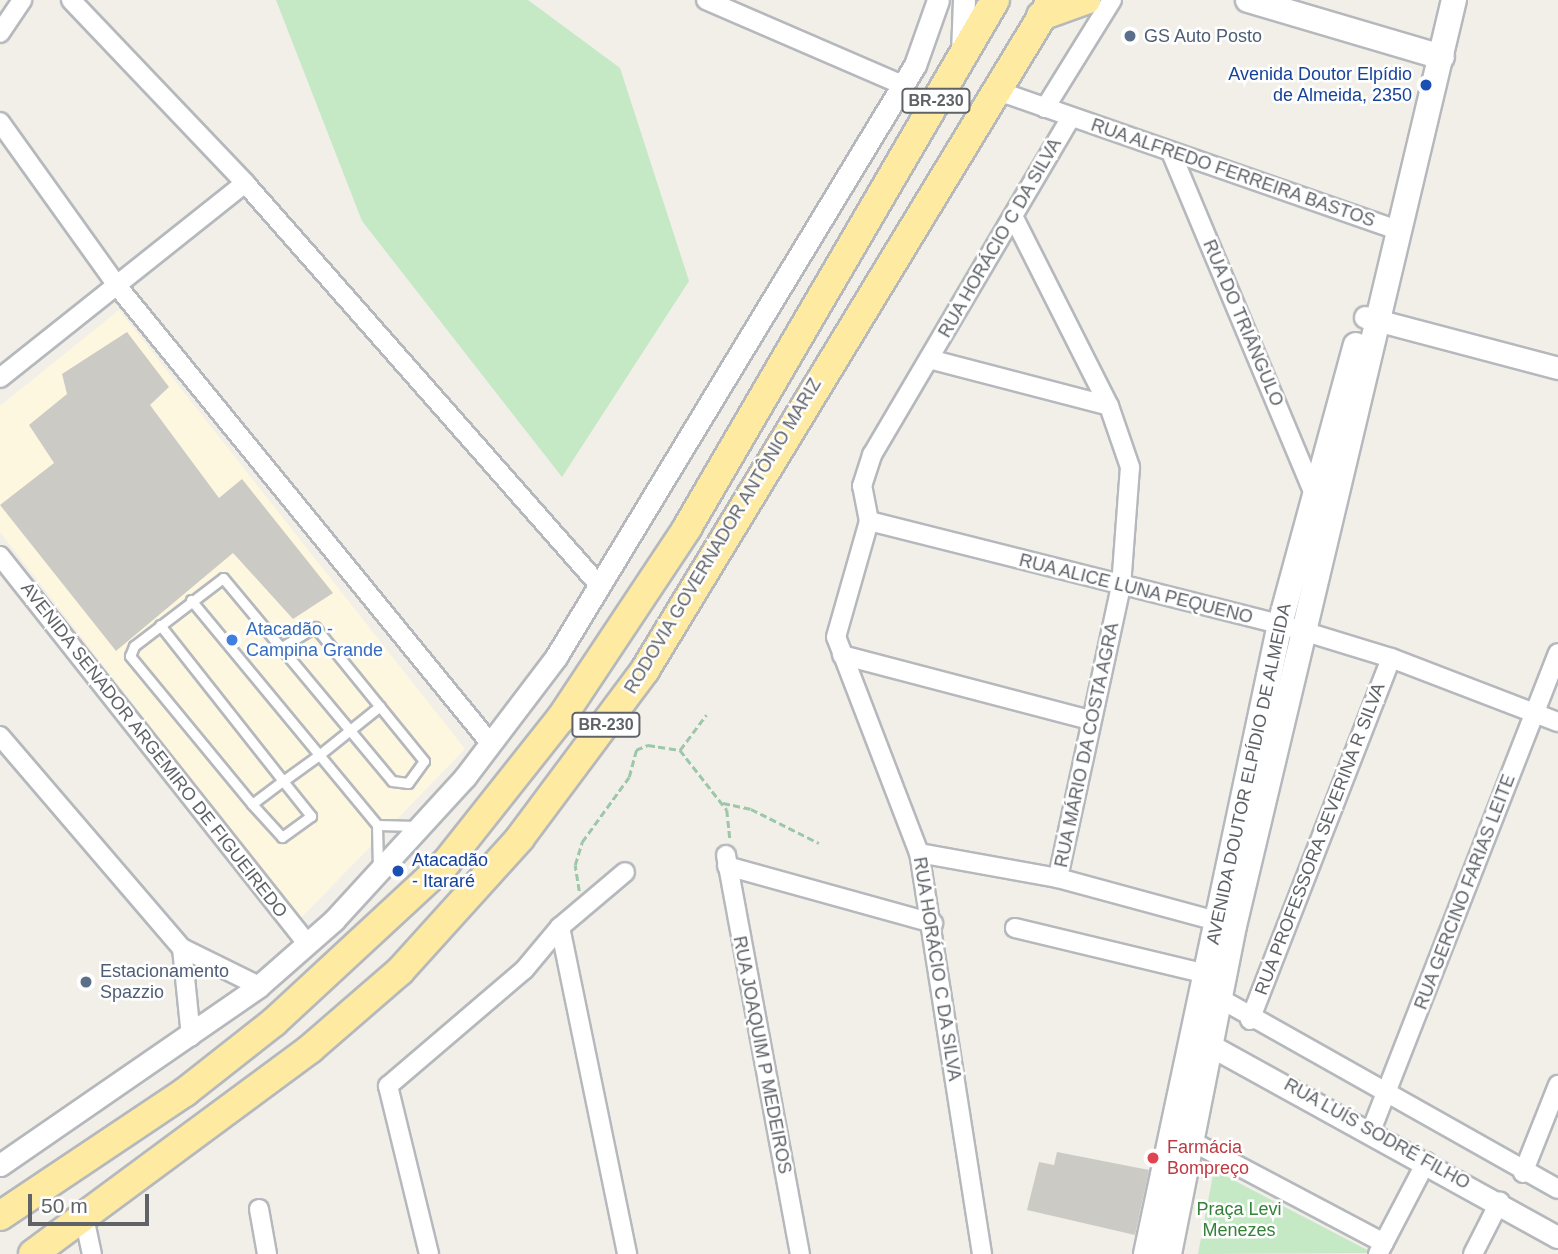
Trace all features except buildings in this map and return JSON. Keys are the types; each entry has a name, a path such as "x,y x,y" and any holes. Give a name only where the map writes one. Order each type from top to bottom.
{"highway":[{"name":"RODOVIA GOVERNADOR ANTÔNIO MARIZ","path":"0,1216 185,1092 274,1022 446,863 561,718 687,528 995,0"},
{"path":"1046,8 1086,0"},
{"name":"RODOVIA GOVERNADOR ANTÔNIO MARIZ","path":"33,1254 310,1049 400,971 528,829 645,670 1046,8"}],"main road":[{"path":"1248,0 1436,55"},
{"name":"AVENIDA DOUTOR ELPÍDIO DE ALMEIDA","path":"1436,55 1440,0"},
{"name":"AVENIDA DOUTOR ELPÍDIO DE ALMEIDA","path":"1290,627 1374,313 1436,55 1454,0"},
{"name":"AVENIDA DOUTOR ELPÍDIO DE ALMEIDA","path":"1169,1254 1193,1142 1207,974 1225,923 1290,627 1314,494 1374,313"},
{"name":"AVENIDA DOUTOR ELPÍDIO DE ALMEIDA","path":"1146,1254 1202,1040 1219,998 1225,923"}],"street":[{"path":"0,33 22,0"},
{"path":"71,0 245,183 599,585"},
{"path":"706,0 902,85"},
{"path":"926,44 939,0"},
{"path":"926,44 958,0"},
{"path":"961,60 964,0"},
{"path":"1045,108 1112,0"},
{"name":"BR-230","path":"309,944 422,827 491,744 556,657 926,44"},
{"name":"RUA ALFREDO FERREIRA BASTOS","path":"998,91 1395,229"},
{"name":"RUA HORÁCIO C DA SILVA","path":"982,1254 933,923 919,853 836,638 869,521 865,470 1071,117"},
{"path":"0,122 118,287 491,744"},
{"name":"RUA DO TRIÂNGULO","path":"1171,152 1314,494"},
{"path":"0,378 118,287 245,183"},
{"name":"RUA MÁRIO DA COSTA AGRA","path":"1013,216 1109,406 1130,467 1121,586 1058,878"},
{"path":"1374,313 1558,368"},
{"path":"929,359 1109,406"},
{"name":"RUA ALICE LUNA PEQUENO","path":"869,521 1290,627 1391,658 1536,711 1558,722"},
{"name":"AVENIDA SENADOR ARGEMIRO DE FIGUEIREDO","path":"0,556 309,944"},
{"name":"RUA GERCINO FARIAS LEITE","path":"1371,1131 1558,653"},
{"path":"842,654 1090,720"},
{"name":"RUA PROFESSORA SEVERINA R SILVA","path":"1250,1020 1391,658"},
{"path":"0,736 182,948 259,986"},
{"path":"919,853 1058,878 1225,923"},
{"path":"727,861 933,923"},
{"name":"RUA JOAQUIM P MEDEIROS","path":"727,861 800,1254"},
{"path":"429,1254 388,1086 524,970 560,927 625,872"},
{"path":"560,927 626,1254"},
{"path":"1014,928 1207,974"},
{"path":"0,1165 191,1037 309,944"},
{"path":"182,948 191,1037"},
{"path":"1219,998 1250,1020 1385,1097 1523,1173 1558,1189"},
{"name":"RUA LUÍS SODRÉ FILHO","path":"1202,1040 1500,1201 1558,1237"},
{"path":"1523,1173 1558,1085"},
{"path":"1193,1142 1381,1248 1426,1162"},
{"path":"1473,1254 1500,1201"},
{"path":"260,1209 267,1254"},
{"path":"84,1217 92,1254"}],"lane":[{"path":"160,625 311,816 288,838 251,804 135,667 134,646 160,625 191,600 217,580 231,580 282,647 392,781 408,783 424,761 419,749 315,627 282,647"},
{"path":"191,600 377,825 378,874"},
{"path":"251,804 319,755 349,727 380,706"},
{"path":"377,825 422,827"}],"path":[{"path":"680,750 706,715"},
{"path":"579,897 575,865 582,842 629,777 636,750 648,745 680,750 723,803 731,832 727,861"},
{"path":"723,803 751,808 819,843"}],"shaded area":[{"name":"Atacadão - Campina Grande","path":"119,310 465,749 300,919 0,532 0,406"}],"green space":[{"path":"276,0 528,0 620,68 689,281 562,477 362,221"},
{"name":"Praça Levi Menezes","path":"1214,1170 1373,1253 1198,1254"}],"place":[{"name":"GS Auto Posto","path":"1130,36"},
{"name":"Avenida Doutor Elpídio de Almeida, 2350","path":"1426,85"},
{"name":"Atacadão - Campina Grande","path":"232,640"},
{"name":"Atacadão - Itararé","path":"398,871"},
{"name":"Estacionamento Spazzio","path":"86,982"},
{"name":"Farmácia Bompreço","path":"1153,1158"}]}
